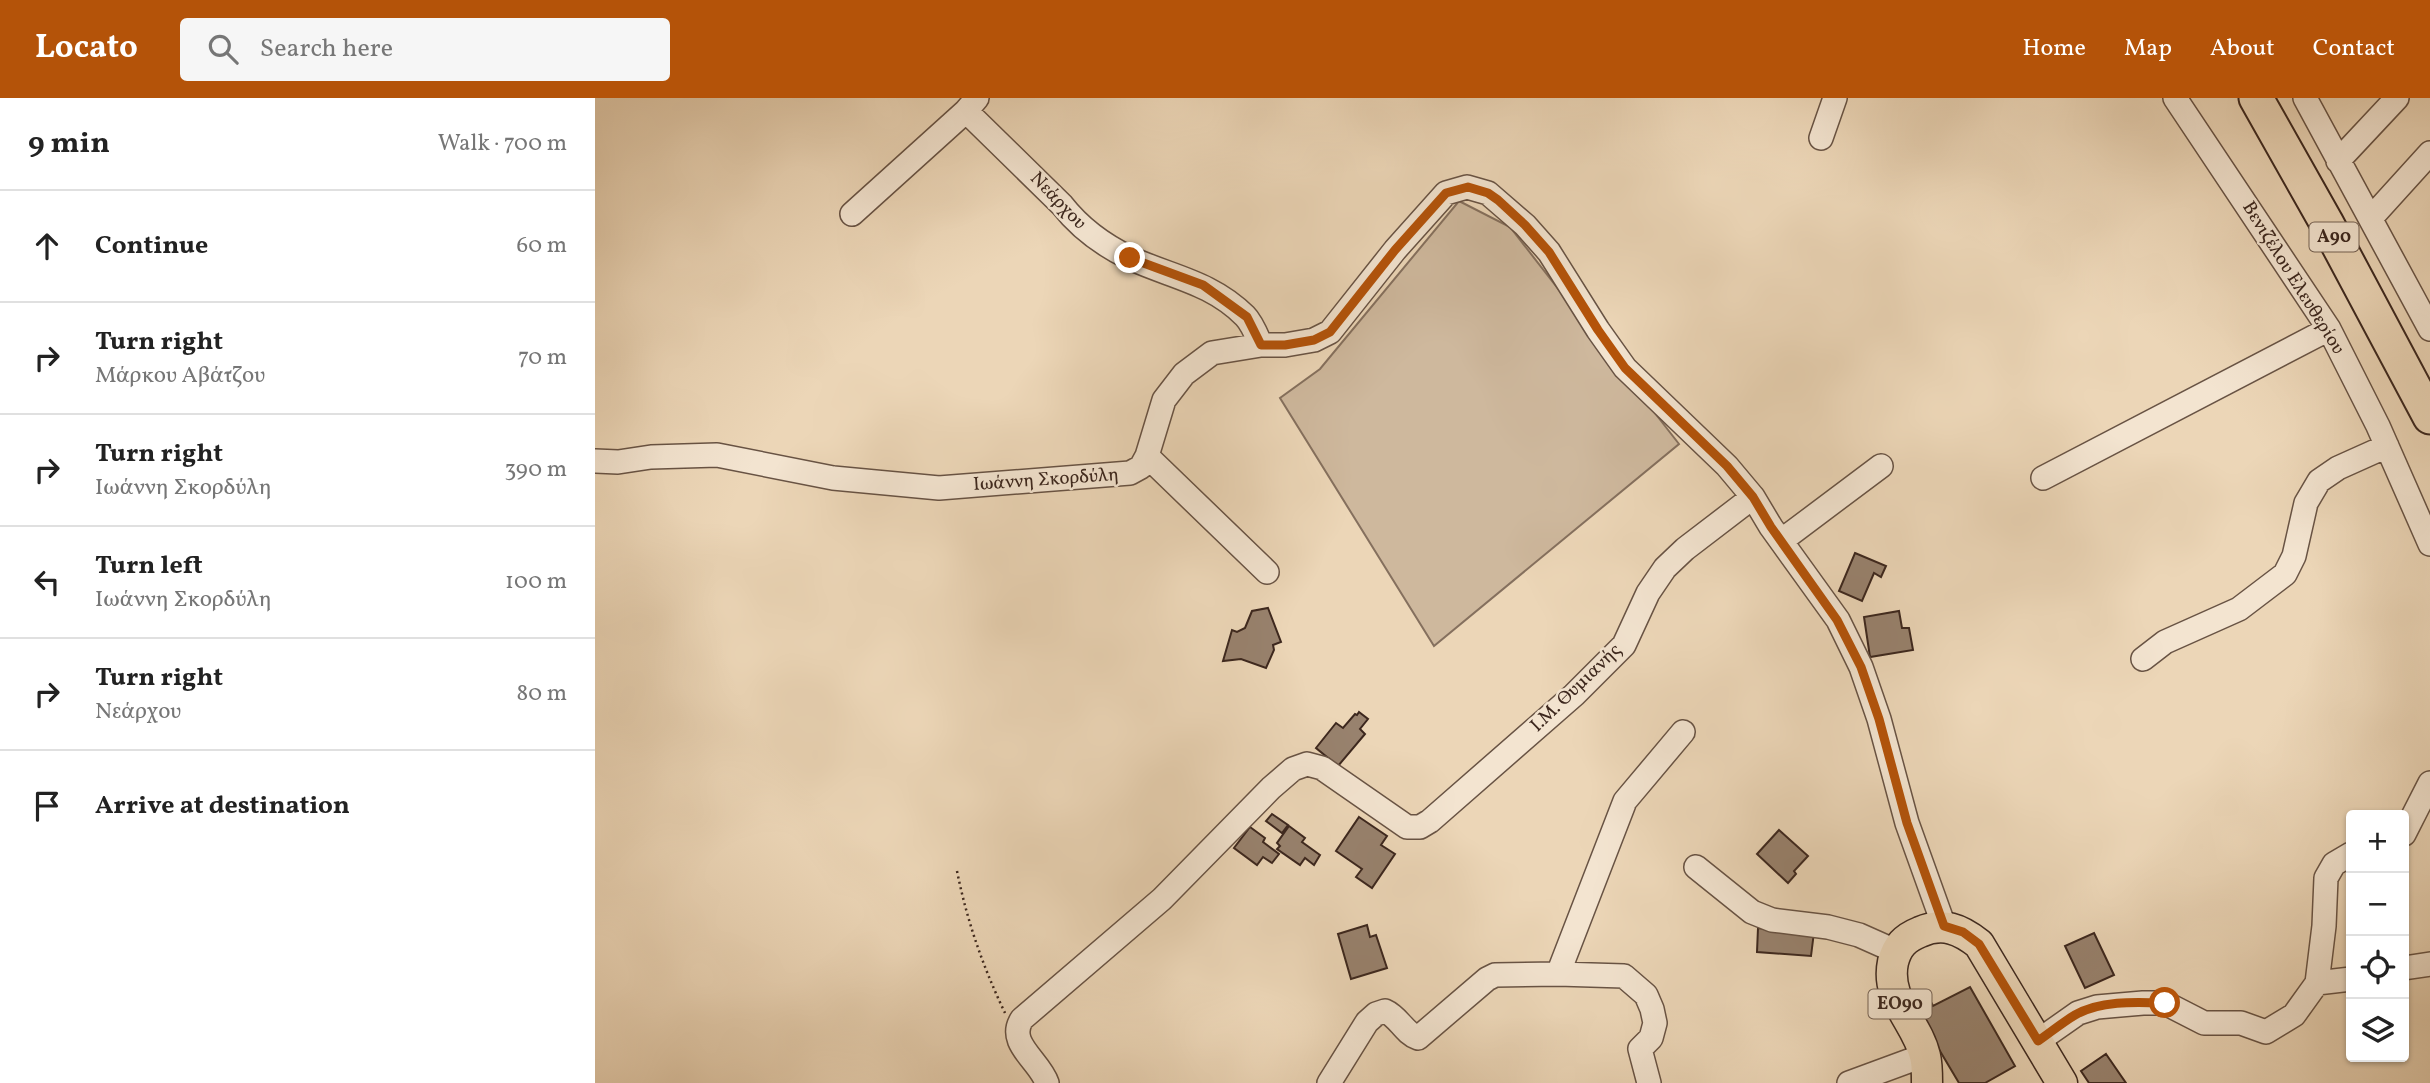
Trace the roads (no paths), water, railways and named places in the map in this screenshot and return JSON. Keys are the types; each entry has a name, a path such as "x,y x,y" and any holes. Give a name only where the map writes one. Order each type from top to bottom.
{"highway":[{"name":"Α90","path":"2256,98 2430,417"}],"main road":[{"path":"1895,951 1905,939 1932,927 1944,926 1963,932 1979,944 2062,1083"},
{"name":"ΕΟ90","path":"1895,951 1892,988 1926,1069"}],"street":[{"path":"1821,138 1835,98"},
{"name":"Βενιζέλου Ελευθερίου","path":"2175,98 2329,329 2430,544"},
{"path":"2305,98 2430,328"},
{"path":"2338,160 2397,98"},
{"path":"852,214 972,105"},
{"name":"Νεάρχου","path":"972,105 989,136 1014,156 1084,229 1130,258 1203,285 1247,317 1261,345"},
{"path":"2371,218 2430,153"},
{"path":"1267,572 1147,456 1164,400 1184,374 1212,353 1314,340 1330,332 1395,250 1446,193 1468,187 1488,193 1525,225 1549,252 1625,368 1727,466 1753,497 1837,620 1861,667 1879,719 1907,823 1944,926"},
{"path":"2043,478 2329,329"},
{"path":"2143,659 2165,642 2239,609 2285,574 2294,556 2306,503 2319,481 2338,468 2386,446"},
{"name":"Ιωάννη Σκορδύλη","path":"595,461 618,462 651,457 717,455 833,478 939,488 1130,473 1141,467 1147,456"},
{"path":"1781,541 1881,466"},
{"name":"Ι.Μ. Θυμιανής","path":"1047,1083 1017,1038 1017,1027 1022,1020 1162,899 1293,769 1307,764 1322,768 1407,827 1420,827 1574,695 1624,645 1648,593 1665,568 1685,549 1753,497"},
{"path":"1558,974 1625,801 1683,732"},
{"path":"2409,824 2430,783"},
{"path":"2038,1041 2078,1013 2097,1007 2143,1003 2165,1003 2204,1023 2241,1023 2266,1032 2294,1015 2316,983 2326,878 2334,864 2346,858"},
{"path":"1696,867 1752,912 1772,919 1828,927 1859,935 1895,951"},
{"path":"2409,967 2430,964"},
{"path":"1329,1083 1367,1022 1375,1014 1385,1011 1392,1014 1412,1036 1418,1038 1487,979 1505,974 1624,976 1646,995 1655,1023 1650,1041 1640,1049 1649,1083"},
{"path":"2316,983 2346,980"},
{"path":"1849,1083 1926,1069"}]}
